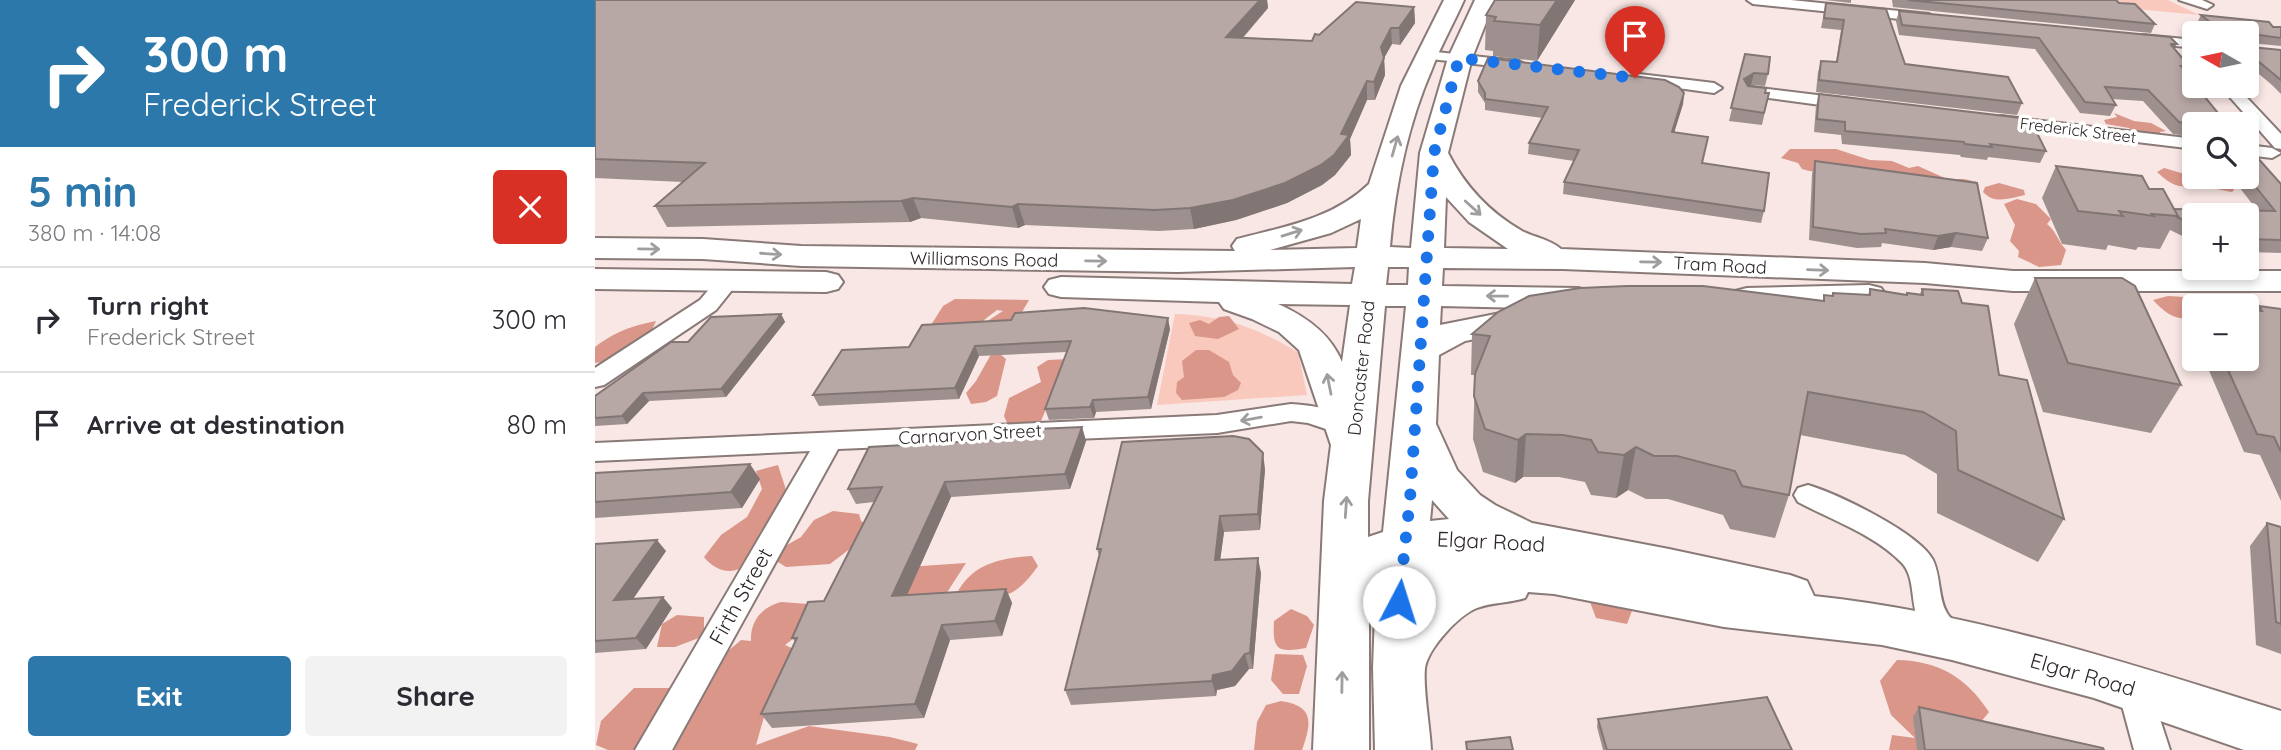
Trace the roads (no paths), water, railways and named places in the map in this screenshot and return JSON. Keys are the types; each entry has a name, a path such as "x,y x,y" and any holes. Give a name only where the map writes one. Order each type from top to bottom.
{"main road":[{"path":"1403,750 1399,668 1434,153 1459,58 1484,3 1453,2"},
{"name":"Doncaster Road","path":"1341,750 1347,436 1382,188 1407,104 1453,2"},
{"path":"1434,153 1447,178 1465,201 1509,238 1545,253 1583,260"},
{"path":"1173,276 1227,251 1345,216 1366,205 1382,188"},
{"name":"Williamsons Road","path":"595,248 703,249 1173,276 1369,295 1425,295"},
{"name":"Williamsons Road","path":"595,279 1173,276 1372,257 1426,257"},
{"name":"Tram Road","path":"1426,257 1925,273 2013,281 2281,281"},
{"path":"1173,276 1283,319 1302,332 1322,357 1347,436"},
{"name":"Tram Road","path":"1713,299 1942,293 2013,281"},
{"path":"1421,350 1454,332 1609,302 1425,295"},
{"path":"1415,421 1438,479 1458,502 1493,525 1540,541"},
{"name":"Elgar Road","path":"1343,567 1405,554 1442,536 1540,541 1729,579 1915,623 2134,687 2281,737"},
{"name":"Elgar Road","path":"1405,554 1618,585 1724,607 1915,623"},
{"path":"1399,668 1422,623 1431,612 1455,596 1484,586 1504,584 1618,585"}],"street":[{"path":"1753,0 1947,20"},
{"path":"2185,0 2207,5"},
{"path":"2128,38 2182,44"},
{"path":"1427,55 1533,66"},
{"path":"1626,77 1714,88"},
{"path":"1752,92 1863,105"},
{"path":"2237,98 2279,151"},
{"name":"Frederick Street","path":"1987,120 2182,142"},
{"path":"2259,150 2279,151"},
{"path":"595,380 708,305 729,280"},
{"path":"2247,281 2281,291"},
{"name":"Carnarvon Street","path":"595,452 828,443 1101,426 1219,424 1294,413 1318,416 1347,436"},
{"name":"Firth Street","path":"653,750 828,443"},
{"path":"1808,495 1895,540 1918,561 1922,571 1915,623"},
{"path":"2134,687 2152,750"}]}
